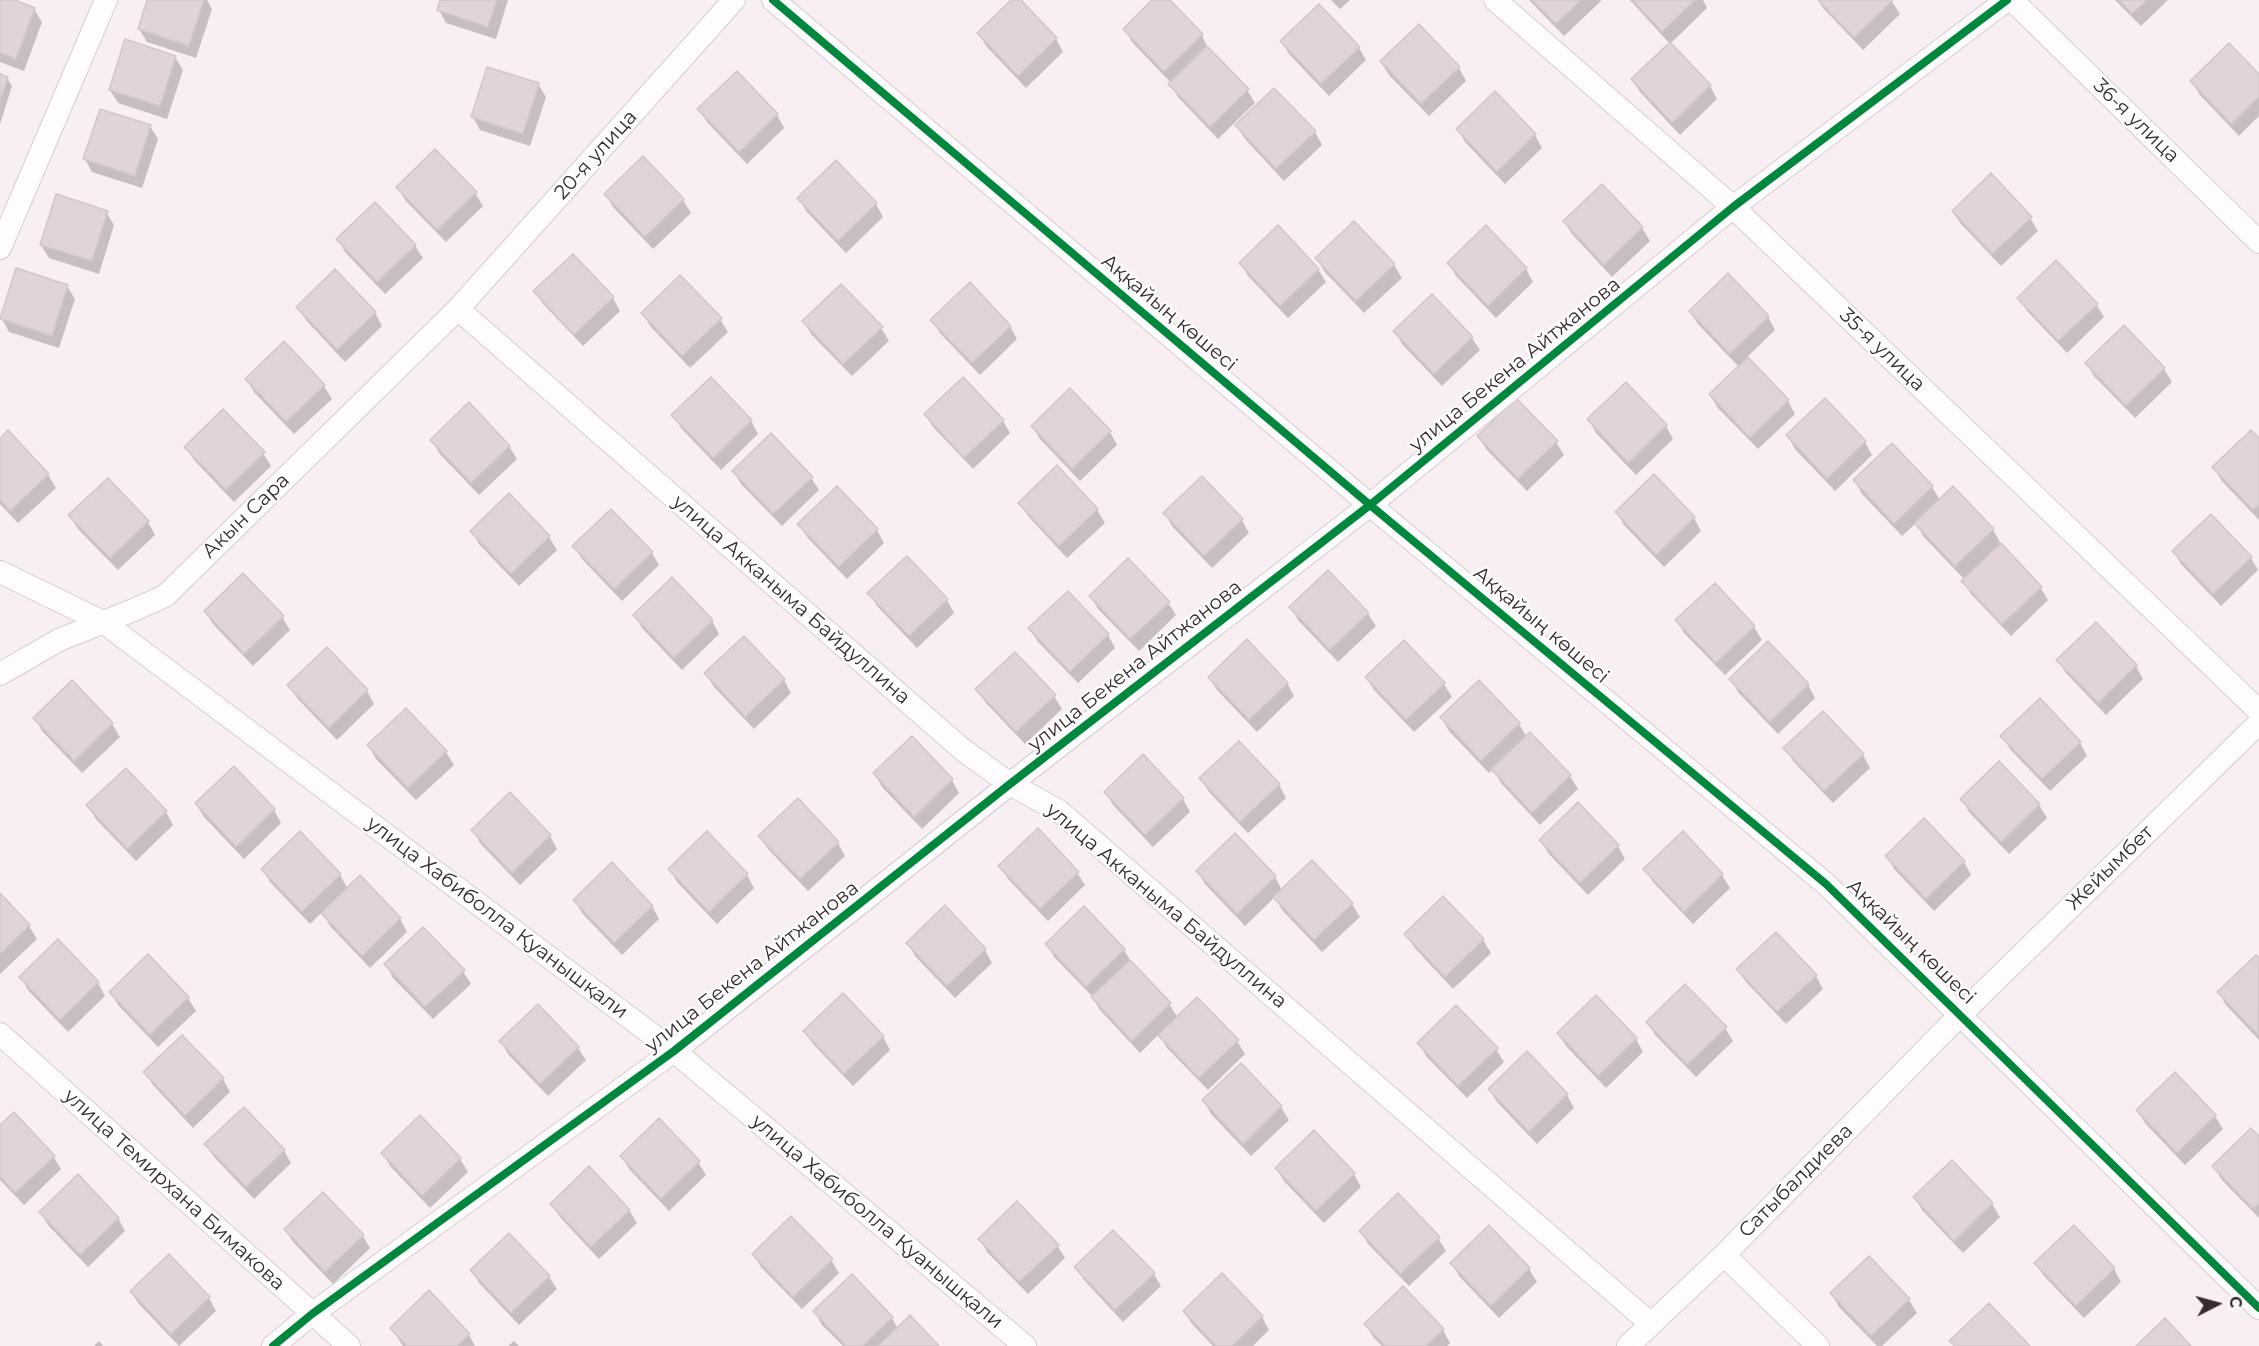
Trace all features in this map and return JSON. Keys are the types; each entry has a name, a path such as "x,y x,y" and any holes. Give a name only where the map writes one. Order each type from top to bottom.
{"street":[{"path":"0,248 106,0"},
{"name":"20-я улица","path":"458,309 734,0"},
{"name":"Аққайың көшесі","path":"773,0 1370,505 1826,884 2259,1308"},
{"name":"35-я улица","path":"1495,0 1733,207 2259,711"},
{"name":"улица Бекена Айтжанова","path":"273,1346 312,1314 674,1051 1010,784 1370,505 1733,207 2007,0"},
{"name":"36-я улица","path":"2012,0 2259,242"},
{"name":"Акын Сара","path":"0,674 58,640 165,596 458,309"},
{"name":"улица Акканыма Байдуллина","path":"458,309 963,750 1010,784 1059,811 1651,1324"},
{"name":"улица Хабиболла Қуанышқали","path":"0,572 103,622 674,1051 1025,1346"},
{"name":"Жейымбет","path":"1961,1014 2259,723"},
{"name":"Сатыбалдиева","path":"1628,1346 1724,1255 1961,1014"},
{"name":"улица Темирхана Бимакова","path":"0,1034 348,1346"},
{"path":"1724,1255 1818,1346"}],"building":[{"path":"0,0 15,0 35,8 16,59 0,53"},
{"path":"147,0 204,0 189,46 138,29"},
{"path":"440,0 497,0 488,27 437,10"},
{"path":"1011,0 1021,0 1057,38 1018,76 977,33"},
{"path":"1152,0 1170,0 1203,34 1164,72 1123,29"},
{"path":"1532,0 1581,0 1556,24"},
{"path":"1632,0 1695,0 1662,32"},
{"path":"1818,0 1893,0 1854,38"},
{"path":"2119,0 2147,0 2132,14"},
{"path":"1319,4 1360,47 1321,84 1280,41"},
{"path":"1419,24 1460,67 1421,104 1380,61"},
{"path":"125,39 176,56 160,106 109,90"},
{"path":"1670,42 1711,85 1672,123 1631,79"},
{"path":"2229,43 2259,74 2259,97 2231,124 2190,81"},
{"path":"1207,46 1249,89 1210,127 1168,84"},
{"path":"487,67 539,83 523,134 471,117"},
{"path":"737,71 778,114 739,152 697,109"},
{"path":"0,74 8,77 0,102"},
{"path":"1274,88 1316,131 1276,169 1235,125"},
{"path":"1495,91 1536,134 1497,172 1456,129"},
{"path":"100,109 151,125 135,176 83,159"},
{"path":"435,149 477,192 437,230 396,187"},
{"path":"643,156 684,199 645,237 604,194"},
{"path":"836,160 877,203 838,241 797,198"},
{"path":"1991,173 2032,217 1992,254 1952,211"},
{"path":"1602,184 1643,227 1604,265 1563,221"},
{"path":"56,194 108,211 92,261 40,245"},
{"path":"375,202 416,245 377,282 336,239"},
{"path":"1354,221 1395,264 1356,301 1315,258"},
{"path":"1278,225 1319,269 1280,306 1239,263"},
{"path":"1486,225 1527,268 1488,306 1447,263"},
{"path":"573,254 614,297 574,335 533,291"},
{"path":"2056,260 2098,304 2058,341 2017,298"},
{"path":"16,268 68,285 52,336 0,319"},
{"path":"335,269 376,312 337,350 296,307"},
{"path":"1728,273 1769,316 1730,354 1689,311"},
{"path":"680,275 722,318 682,356 641,313"},
{"path":"970,282 1011,326 972,363 930,320"},
{"path":"841,284 883,327 843,364 802,321"},
{"path":"1432,294 1473,337 1434,374 1393,331"},
{"path":"2124,325 2165,368 2126,406 2085,363"},
{"path":"284,341 325,385 286,422 245,379"},
{"path":"1748,357 1789,400 1750,438 1709,394"},
{"path":"711,377 752,420 713,458 671,415"},
{"path":"963,377 1004,420 964,458 924,414"},
{"path":"1626,382 1667,425 1628,463 1587,419"},
{"path":"1070,388 1111,431 1072,469 1031,426"},
{"path":"1516,398 1558,441 1518,479 1477,436"},
{"path":"1825,398 1866,441 1827,479 1786,435"},
{"path":"469,402 510,446 471,483 430,440"},
{"path":"223,409 265,452 226,490 184,447"},
{"path":"8,430 49,474 10,511 0,500 0,439"},
{"path":"2251,430 2259,438 2259,505 2253,510 2212,467"},
{"path":"771,433 813,477 773,514 732,471"},
{"path":"1892,443 1933,486 1894,524 1853,480"},
{"path":"1057,465 1098,509 1059,546 1018,503"},
{"path":"1654,474 1695,517 1656,555 1615,512"},
{"path":"1202,476 1243,519 1204,556 1163,513"},
{"path":"108,478 149,521 110,558 68,515"},
{"path":"837,486 878,529 839,567 797,524"},
{"path":"1953,486 1994,529 1955,566 1914,523"},
{"path":"509,493 550,536 511,574 470,531"},
{"path":"611,509 653,552 614,589 572,546"},
{"path":"2211,514 2252,557 2213,594 2172,551"},
{"path":"2001,543 2042,587 2002,624 1961,581"},
{"path":"907,556 948,599 909,636 867,593"},
{"path":"1128,558 1170,602 1130,639 1089,596"},
{"path":"1328,570 1369,613 1330,650 1289,607"},
{"path":"243,573 284,616 244,654 204,611"},
{"path":"672,577 713,620 674,658 633,615"},
{"path":"1715,583 1755,626 1716,663 1675,620"},
{"path":"1068,591 1109,634 1070,672 1028,628"},
{"path":"2096,622 2137,665 2098,703 2056,660"},
{"path":"744,636 785,679 745,717 704,673"},
{"path":"1247,639 1288,683 1249,720 1208,677"},
{"path":"1404,640 1445,683 1406,720 1365,677"},
{"path":"1768,641 1809,684 1770,722 1729,679"},
{"path":"327,647 368,690 329,728 287,685"},
{"path":"1015,652 1056,695 1016,732 975,689"},
{"path":"72,680 113,723 74,761 33,718"},
{"path":"1479,680 1520,723 1481,761 1440,717"},
{"path":"2040,698 2081,742 2042,779 2000,736"},
{"path":"406,708 447,751 408,788 367,745"},
{"path":"1823,711 1864,754 1824,791 1783,748"},
{"path":"1530,732 1571,775 1532,813 1491,769"},
{"path":"912,736 953,779 914,817 873,773"},
{"path":"1239,741 1280,784 1240,822 1199,778"},
{"path":"1143,754 1184,798 1145,835 1104,792"},
{"path":"1999,761 2040,804 2001,842 1960,799"},
{"path":"234,766 275,809 236,847 195,803"},
{"path":"126,768 167,811 127,849 86,805"},
{"path":"510,792 551,835 512,873 471,830"},
{"path":"798,798 839,842 800,879 758,836"},
{"path":"1578,802 1619,845 1580,883 1539,840"},
{"path":"1924,818 1965,861 1926,899 1885,856"},
{"path":"1038,828 1079,872 1040,909 998,866"},
{"path":"300,831 341,874 302,912 261,869"},
{"path":"707,831 748,874 709,912 668,869"},
{"path":"1683,831 1723,874 1684,912 1643,869"},
{"path":"1235,833 1276,876 1237,914 1196,871"},
{"path":"1312,860 1353,903 1314,940 1273,897"},
{"path":"612,862 653,906 614,943 573,900"},
{"path":"360,875 401,918 362,956 321,913"},
{"path":"0,893 30,925 0,954"},
{"path":"1443,896 1484,939 1445,977 1404,934"},
{"path":"945,905 986,949 947,986 906,943"},
{"path":"1084,906 1125,949 1086,987 1045,944"},
{"path":"423,927 465,970 425,1007 384,964"},
{"path":"1776,932 1817,975 1777,1012 1736,969"},
{"path":"58,939 99,982 60,1020 19,977"},
{"path":"148,954 189,997 150,1035 109,992"},
{"path":"2256,955 2259,958 2258,1035 2217,992"},
{"path":"1130,960 1171,1003 1132,1041 1091,997"},
{"path":"1685,984 1727,1027 1687,1065 1646,1022"},
{"path":"843,993 884,1036 844,1074 803,1031"},
{"path":"1596,995 1637,1038 1598,1076 1557,1033"},
{"path":"1197,997 1239,1040 1199,1078 1158,1035"},
{"path":"538,1004 579,1047 540,1084 499,1041"},
{"path":"1456,1005 1498,1048 1458,1086 1417,1043"},
{"path":"182,1035 224,1078 185,1116 143,1072"},
{"path":"1527,1051 1568,1094 1529,1132 1488,1089"},
{"path":"1241,1063 1282,1106 1243,1144 1202,1100"},
{"path":"2175,1072 2216,1115 2177,1153 2136,1110"},
{"path":"244,1107 285,1150 246,1187 204,1144"},
{"path":"14,1112 55,1156 15,1193 0,1177 0,1125"},
{"path":"420,1115 461,1158 422,1196 381,1153"},
{"path":"659,1118 700,1161 661,1199 620,1156"},
{"path":"2251,1128 2259,1136 2259,1204 2253,1209 2212,1166"},
{"path":"1314,1130 1355,1173 1316,1211 1275,1168"},
{"path":"1952,1160 1993,1203 1954,1241 1913,1197"},
{"path":"589,1166 630,1210 591,1247 550,1204"},
{"path":"78,1174 119,1218 80,1255 39,1212"},
{"path":"323,1192 364,1235 325,1272 284,1229"},
{"path":"1398,1193 1440,1237 1400,1274 1359,1231"},
{"path":"1017,1201 1059,1245 1019,1282 978,1239"},
{"path":"791,1216 833,1259 793,1297 752,1254"},
{"path":"1489,1225 1530,1268 1491,1306 1450,1263"},
{"path":"2074,1225 2115,1268 2076,1306 2034,1263"},
{"path":"1113,1230 1155,1273 1115,1310 1074,1267"},
{"path":"509,1233 550,1276 511,1313 470,1270"},
{"path":"169,1254 210,1297 171,1334 130,1291"},
{"path":"1869,1256 1910,1299 1871,1336 1830,1293"},
{"path":"1222,1273 1263,1316 1232,1346 1216,1346 1183,1311"},
{"path":"852,1274 893,1317 863,1346 846,1346 813,1311"},
{"path":"1403,1286 1444,1329 1426,1346 1385,1346 1364,1324"},
{"path":"429,1290 470,1334 457,1346 407,1346 390,1328"},
{"path":"1989,1303 2030,1346 1955,1346 1949,1341"},
{"path":"910,1315 939,1346 878,1346"},
{"path":"2165,1318 2191,1346 2136,1346"}],"cycle path":[{"path":"773,0 1370,505 1826,884 2259,1308"},
{"path":"273,1346 312,1314 674,1051 1010,784 1370,505 1733,207 2007,0"}]}
